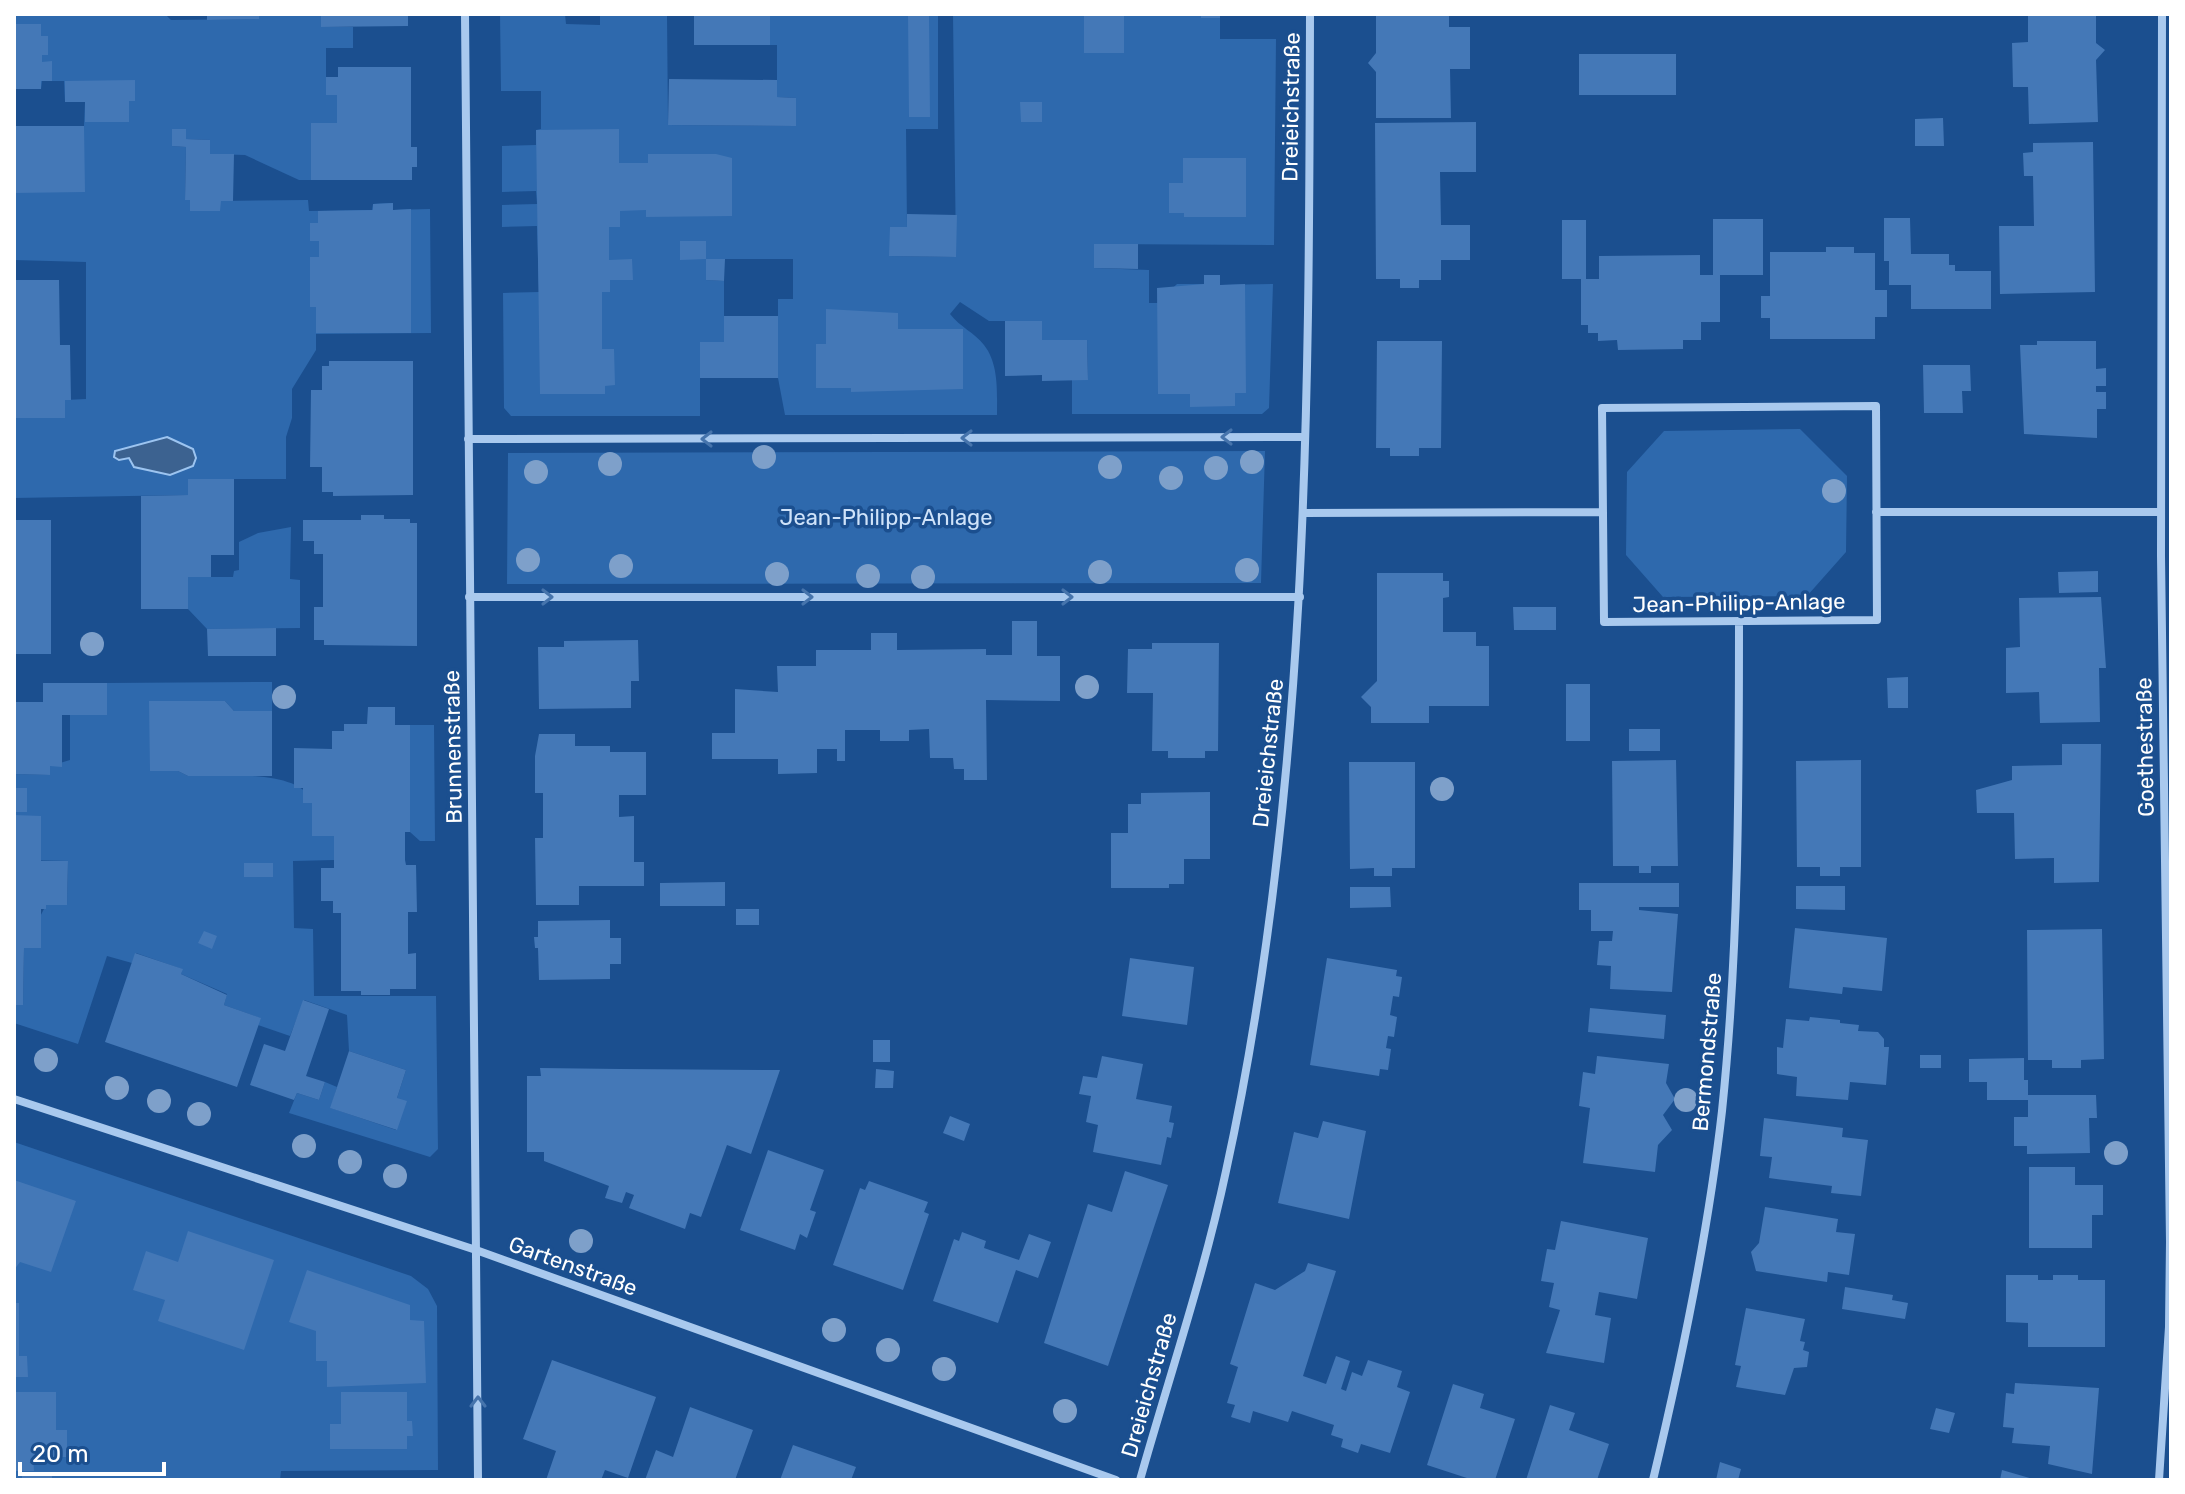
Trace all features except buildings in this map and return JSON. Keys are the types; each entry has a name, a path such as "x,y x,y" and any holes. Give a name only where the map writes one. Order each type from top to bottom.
{"street":[{"name":"Brunnenstraße","path":"465,14 478,1480"},
{"name":"Dreieichstraße","path":"1140,1480 1219,1202 1241,1096 1272,888 1300,597 1310,14"},
{"name":"Goethestraße","path":"2159,1480 2169,1327 2170,1256 2161,512 2162,14"},
{"name":"Jean-Philipp-Anlage","path":"1876,406 1876,512 1877,620 1604,622 1602,408 1876,406"},
{"path":"468,439 1305,437"},
{"path":"1303,513 1603,512"},
{"path":"1876,512 2161,512"},
{"path":"469,597 1300,597"},
{"name":"Bermondstraße","path":"1653,1480 1699,1267 1721,1112 1738,880 1739,621"},
{"name":"Gartenstraße","path":"14,1099 476,1250 1116,1480"}],"green space":[{"path":"14,14 165,14 171,20 258,19 259,14 321,14 321,27 353,27 353,48 326,48 326,95 337,95 337,123 311,124 311,180 299,180 245,155 210,154 210,140 186,139 186,129 172,129 172,146 186,147 185,200 190,200 190,211 221,201 308,200 309,211 372,210 373,204 393,203 393,210 430,209 431,333 316,334 316,350 292,389 292,418 286,437 286,479 188,479 188,495 14,498 14,418 65,418 65,400 86,399 86,262 14,260 14,126 84,126 85,102 65,102 64,81 42,81 41,89 14,89"},
{"path":"500,14 565,14 566,24 600,25 600,14 667,14 668,125 795,126 796,98 777,97 777,45 694,45 694,14 938,14 938,129 906,129 907,227 890,228 890,256 956,257 953,14 1201,14 1202,18 1220,18 1220,39 1276,39 1274,245 1095,244 1094,268 1149,270 1149,303 1157,303 1177,284 1204,284 1204,275 1220,275 1220,285 1273,284 1269,408 1262,414 1072,414 1072,380 1088,379 1087,340 1042,340 1041,321 989,321 960,302 950,314 989,353 996,378 997,415 785,415 778,378 778,299 793,299 793,259 706,259 706,280 724,281 724,342 700,343 700,416 511,416 504,408 503,293 539,292 537,226 502,227 502,205 537,204 536,191 502,192 502,146 536,145 536,130 541,129 541,91 501,91"},
{"path":"1800,429 1847,476 1846,552 1807,596 1663,597 1626,555 1627,472 1664,431"},
{"name":"Jean-Philipp-Anlage","path":"1265,451 1261,583 507,584 508,453"},
{"path":"291,527 290,579 300,580 300,628 207,629 188,609 188,577 233,577 234,571 239,570 239,542 258,533"},
{"path":"272,682 272,711 234,711 225,701 150,701 150,770 178,771 188,776 258,776 293,784 305,792 312,803 312,835 334,836 334,860 293,861 294,928 313,929 314,996 436,996 438,1149 430,1157 289,1113 297,1093 319,1100 325,1082 337,1087 331,1108 396,1130 397,1098 406,1070 349,1051 347,1015 304,1000 290,1036 258,1025 260,1018 224,1005 227,994 181,974 182,969 136,953 132,963 107,956 78,1044 14,1023 14,1005 23,1004 24,948 46,905 67,904 68,861 14,860 14,812 27,812 14,788 14,774 50,775 50,766 70,760 70,715 107,715 107,683"},
{"path":"410,725 434,725 435,841 420,841 410,832"},
{"path":"14,1142 411,1276 428,1289 437,1306 438,1470 281,1471 280,1480 14,1480"}],"shaded area":[{"path":"167,437 193,449 196,458 193,466 170,475 134,467 129,458 119,460 114,457 115,451"}]}
